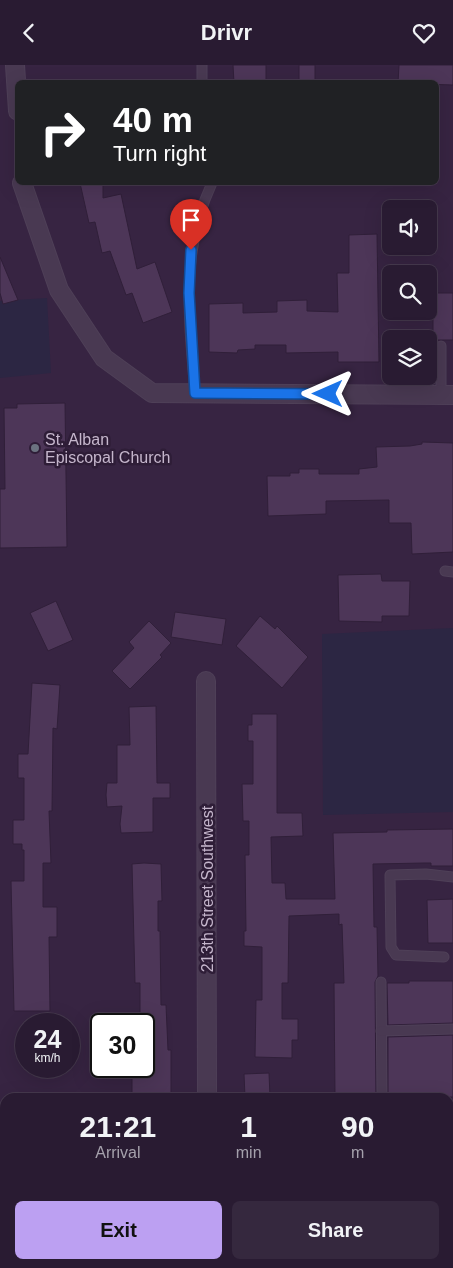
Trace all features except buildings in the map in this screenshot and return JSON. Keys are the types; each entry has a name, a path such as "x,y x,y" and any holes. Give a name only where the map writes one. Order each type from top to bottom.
{"street":[{"path":"16,65 17,80"},
{"path":"23,185 59,290 104,358 152,393 447,395"},
{"name":"213th Street Southwest","path":"206,681 207,1093"}],"lane":[{"path":"202,65 202,80"},
{"path":"195,393 189,293 190,266 193,235 201,206 211,185"},
{"path":"441,346 447,395"},
{"path":"444,957 396,955 391,947 390,875 426,874 453,877"},
{"path":"381,982 382,1093"},
{"path":"381,1031 453,1029"}],"shaded area":[{"path":"47,298 51,373 0,378 0,301"},
{"path":"453,628 453,812 323,815 322,634"}],"place":[{"name":"St. Alban Episcopal Church","path":"35,448"}],"route":[{"path":"191,250 189,293 195,393 328,394"}]}
